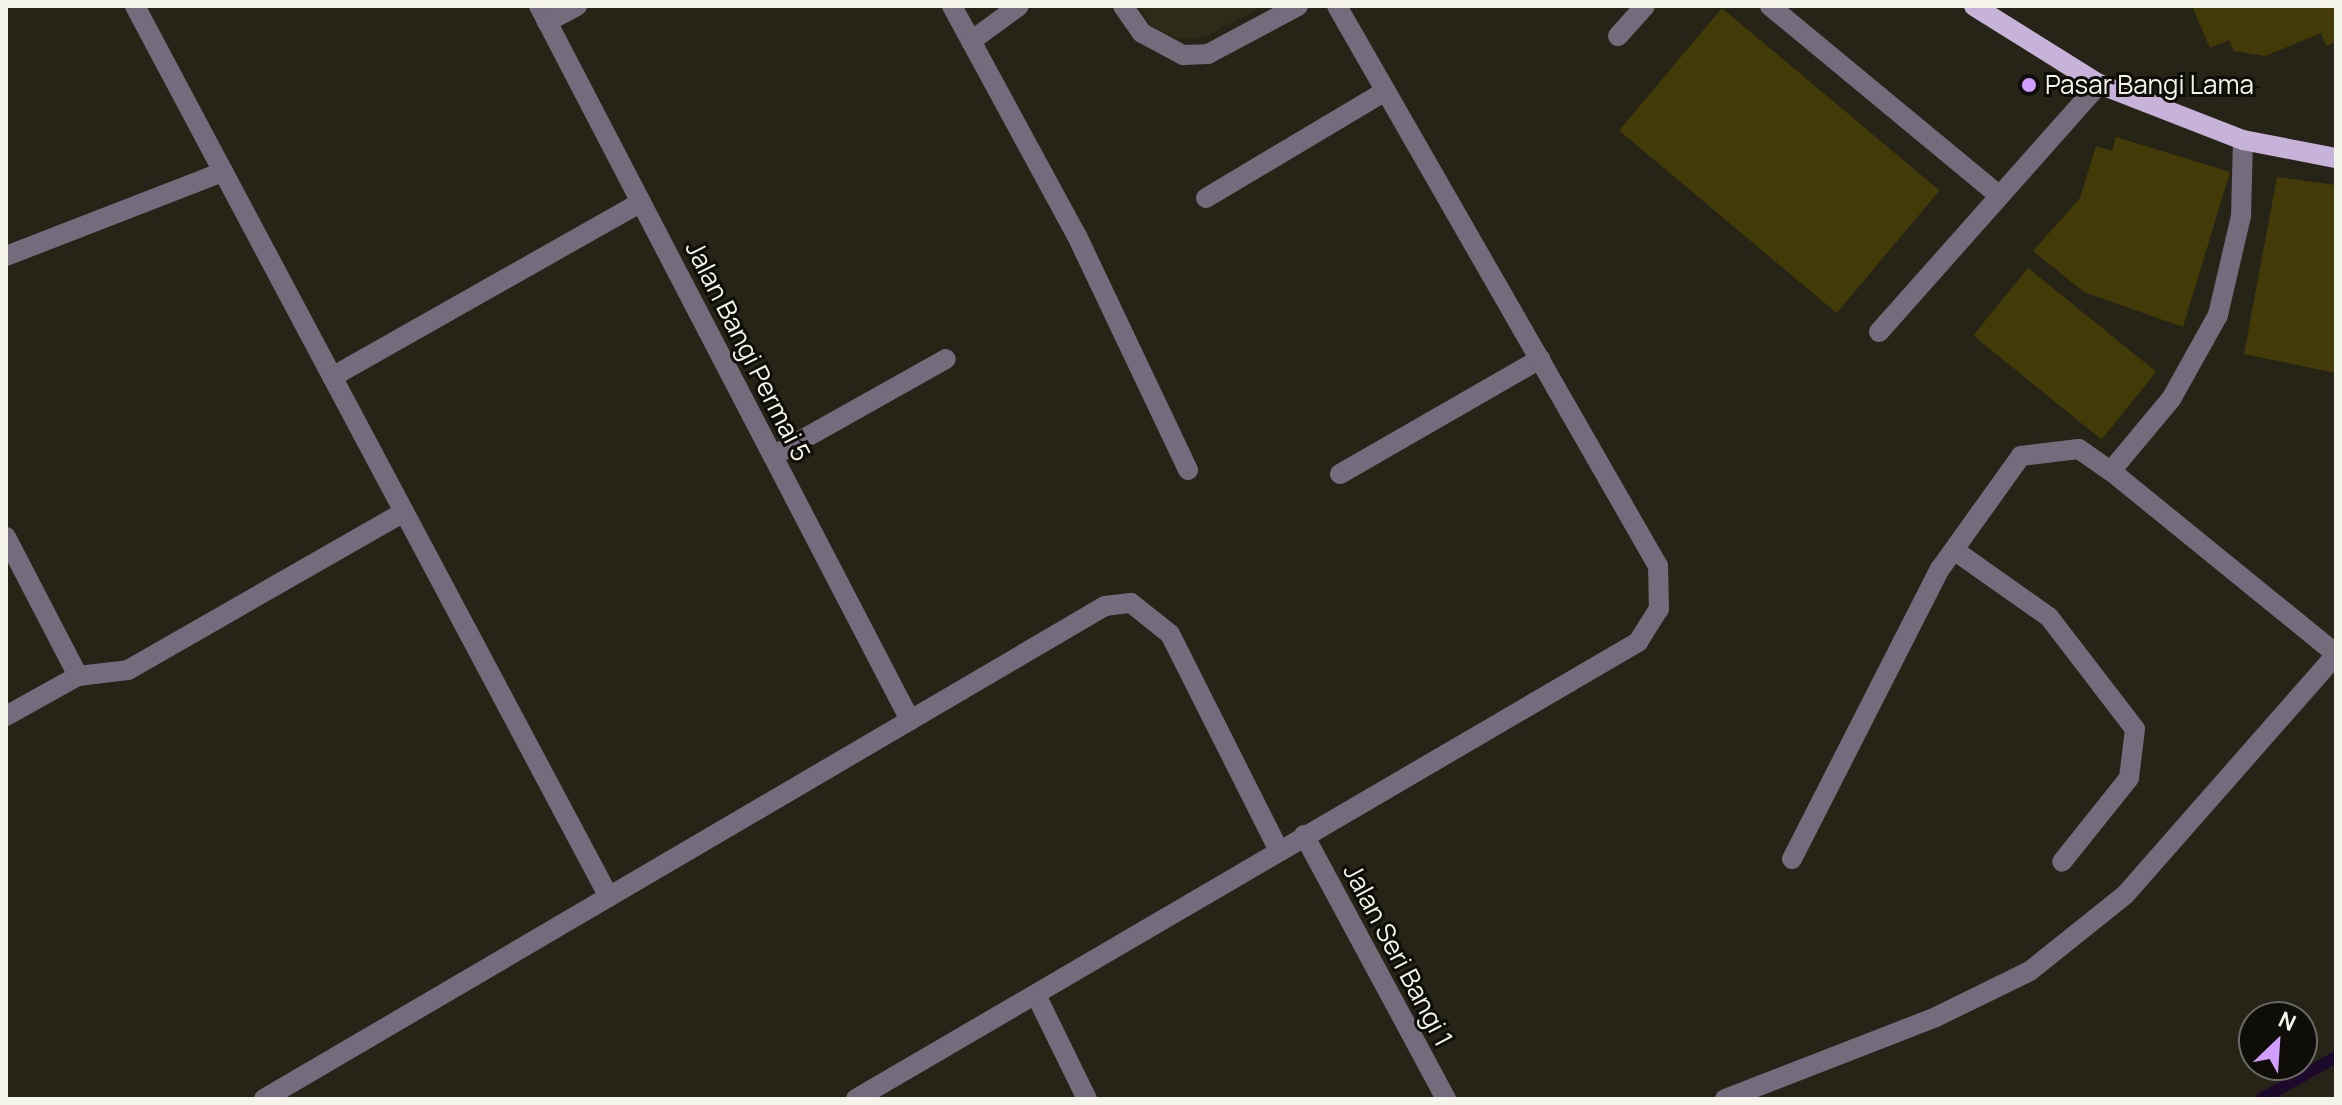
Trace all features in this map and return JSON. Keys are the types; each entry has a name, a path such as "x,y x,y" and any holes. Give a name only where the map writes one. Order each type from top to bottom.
{"main road":[{"path":"1974,6 2099,84 2243,140 2336,158"}],"street":[{"path":"135,6 609,897"},
{"path":"543,14 577,6"},
{"path":"952,6 1077,236 1188,470"},
{"path":"971,41 1019,6"},
{"path":"1123,6 1142,33 1183,55 1208,54 1298,6"},
{"path":"856,1099 1037,997 1304,835 1638,642 1659,609 1658,566 1337,6"},
{"path":"1618,36 1645,6"},
{"path":"1770,6 1996,193"},
{"name":"Jalan Bangi Permai 5","path":"543,14 910,720"},
{"path":"1879,332 1996,193 2099,84"},
{"path":"1206,198 1384,92"},
{"path":"2111,471 2171,399 2218,315 2241,216 2243,140"},
{"path":"6,256 223,172"},
{"path":"332,377 641,202"},
{"path":"773,456 946,359"},
{"path":"1340,474 1540,359"},
{"path":"1725,1099 1936,1017 2030,971 2125,895 2336,654 2111,471 2079,449 2021,456 1954,550 1792,859"},
{"path":"6,716 78,676 128,670 404,512"},
{"path":"6,537 78,676"},
{"path":"1954,550 2049,617 2135,729 2129,778 2062,862"},
{"path":"264,1099 1105,606 1131,603 1170,634 1279,851"},
{"name":"Jalan Seri Bangi 1","path":"1304,835 1446,1099"},
{"path":"1037,997 1087,1099"}],"shaded area":[{"path":"1139,6 1263,6 1205,37 1178,39 1152,26"}],"building":[{"path":"2192,6 2336,6 2336,42 2326,46 2321,33 2265,56 2234,51 2229,40 2210,48"},
{"path":"1722,8 1940,191 1837,313 1619,131"},
{"path":"2116,137 2230,172 2183,327 2084,292 2033,251 2080,198 2096,146 2112,151"},
{"path":"2277,177 2336,185 2336,373 2244,354"},
{"path":"2028,268 2156,372 2101,439 1973,336"}],"waterway":[{"path":"2261,1099 2336,1057"}],"place":[{"name":"Pasar Bangi Lama","path":"2029,85"}]}
